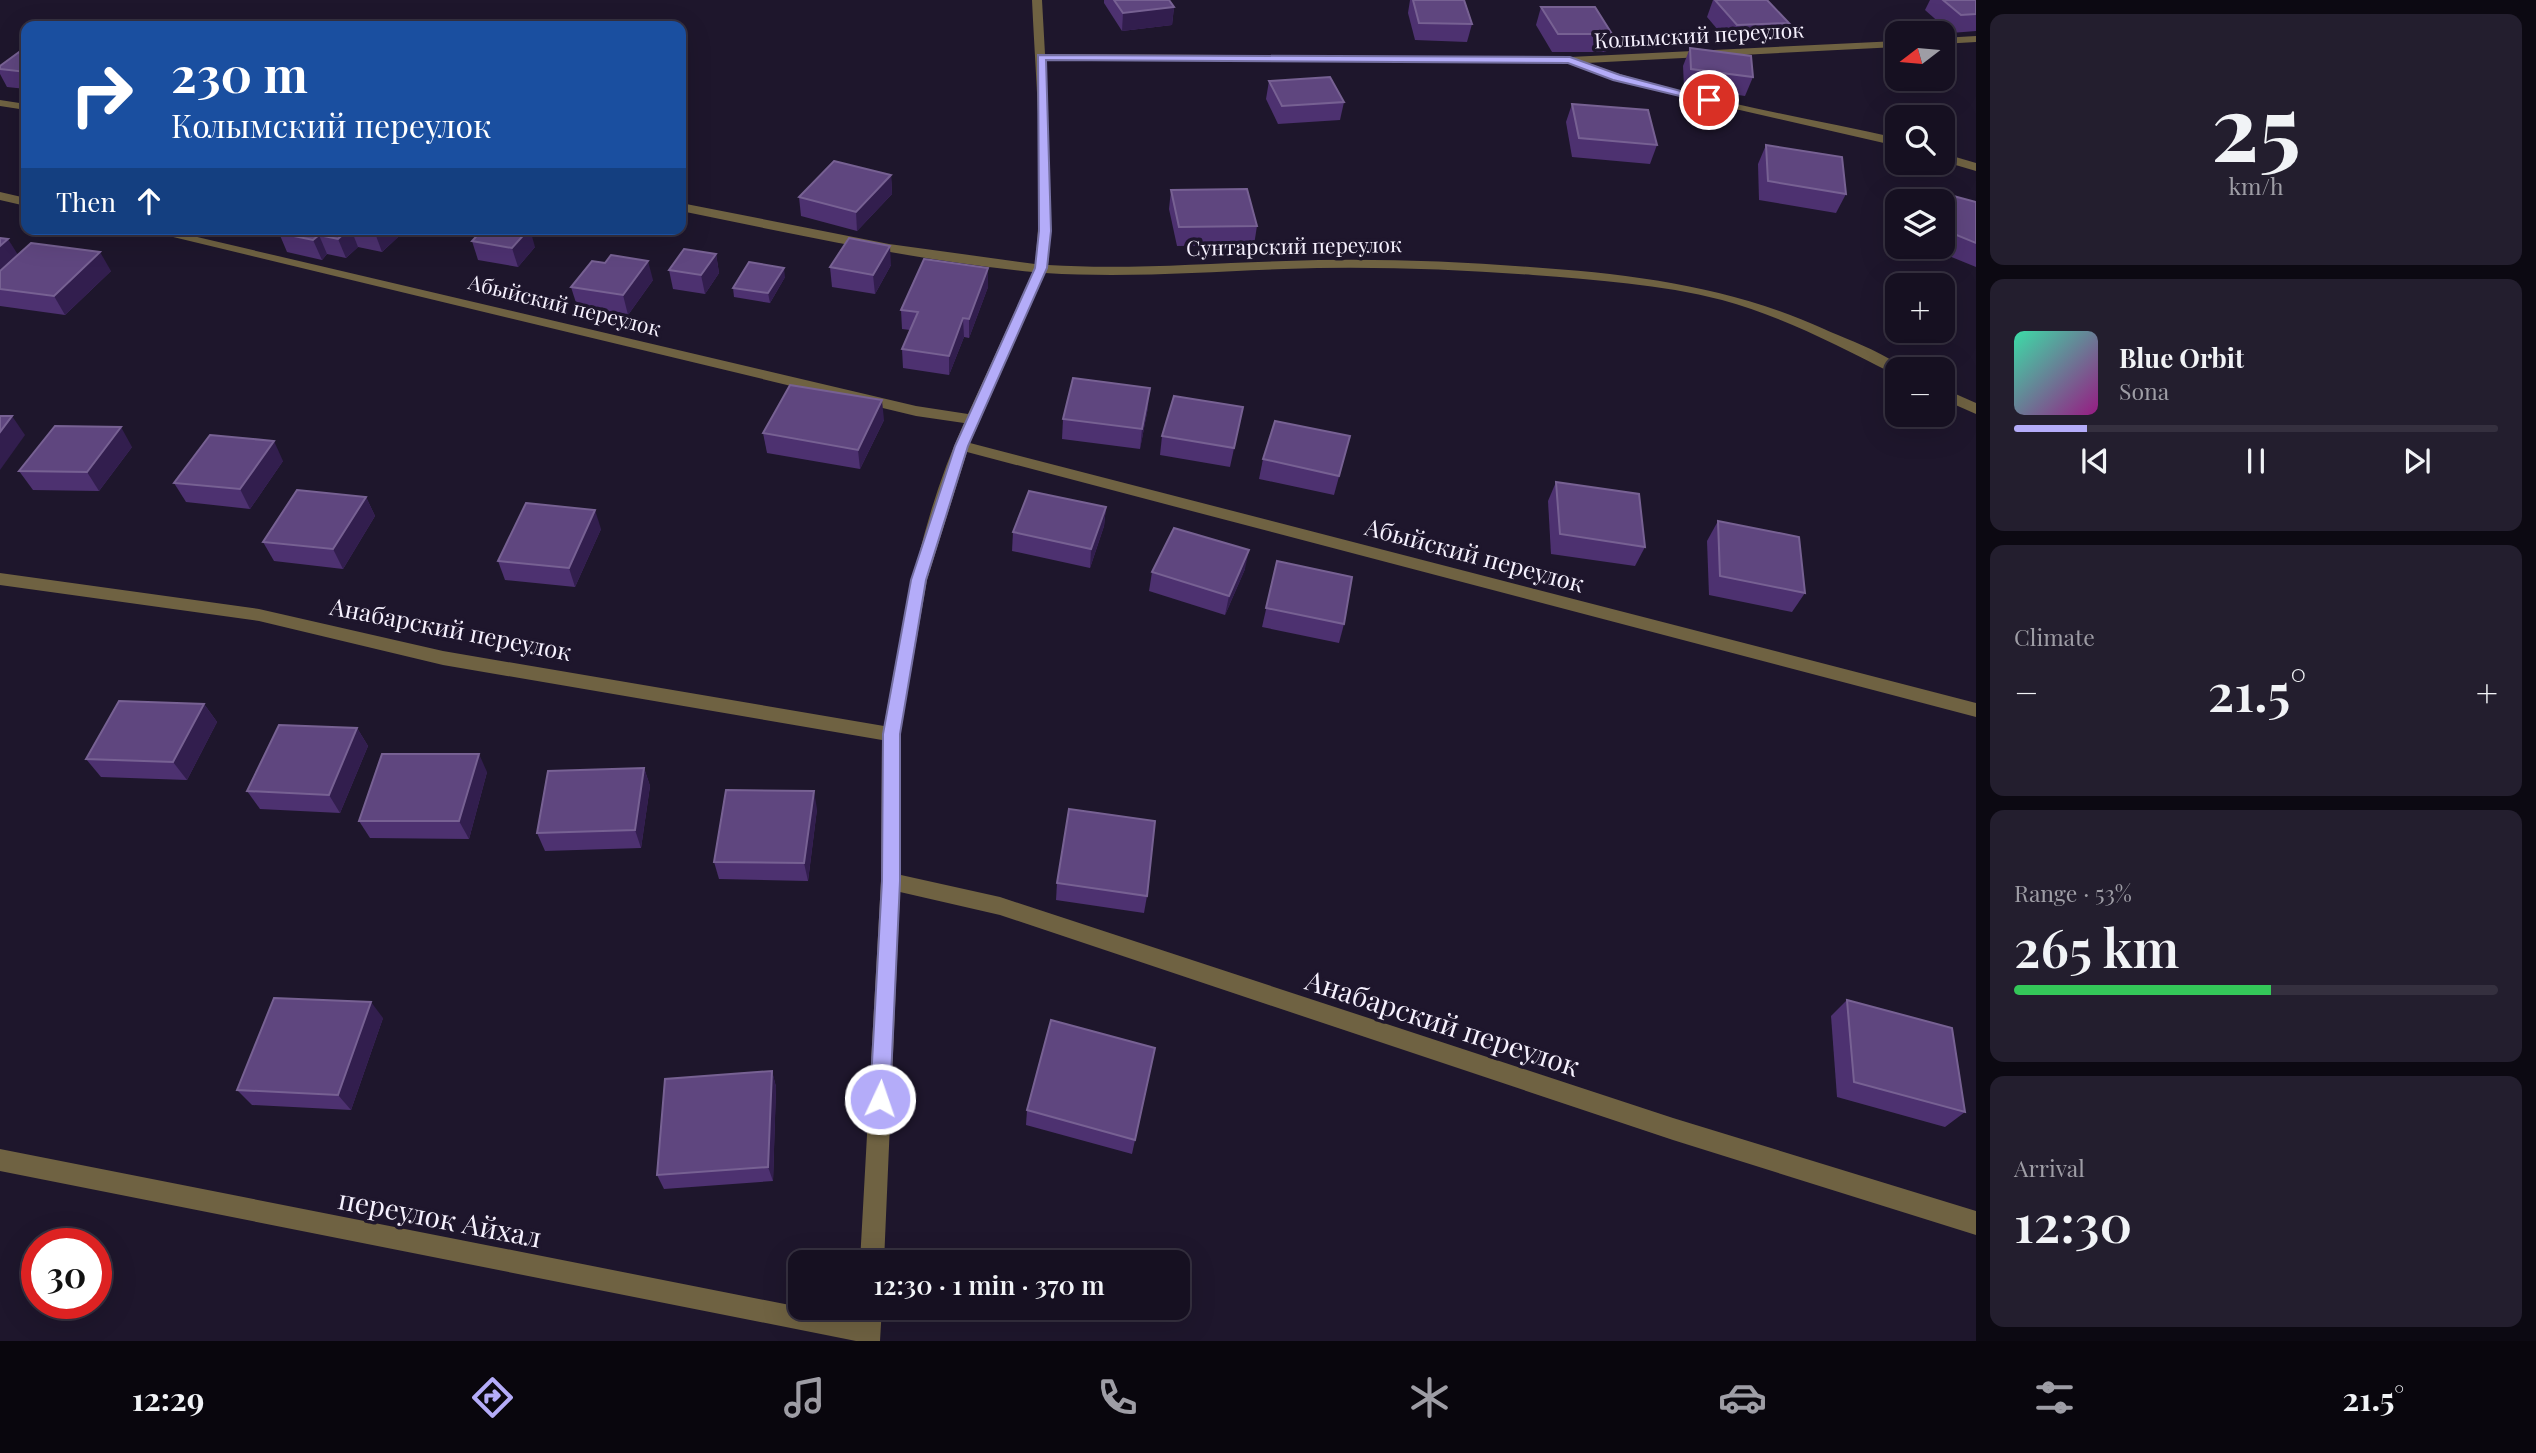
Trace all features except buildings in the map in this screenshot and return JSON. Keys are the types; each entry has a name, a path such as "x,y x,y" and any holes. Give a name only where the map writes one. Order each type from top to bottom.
{"street":[{"path":"873,1250 891,881 891,734 919,580 961,446 1041,268 1045,231 1037,0"},
{"path":"1955,40 1976,39"},
{"name":"Колымский переулок","path":"1041,57 1570,60 1885,45"},
{"path":"1570,60 1583,67 1628,80 1885,139"},
{"path":"0,103 21,106"},
{"path":"1955,161 1976,167"},
{"path":"0,196 21,201"},
{"name":"Сунтарский переулок","path":"686,207 828,237 954,258 1041,268 1102,272 1309,264 1426,264 1605,276 1681,287 1754,306 1815,330 1885,364"},
{"name":"Абыйский переулок","path":"171,235 916,411 973,420"},
{"path":"1955,399 1976,409"},
{"name":"Абыйский переулок","path":"961,446 1976,710"},
{"name":"Анабарский переулок","path":"0,579 259,615 443,658 891,734"},
{"name":"Анабарский переулок","path":"891,881 1000,906 1673,1129 1976,1223"},
{"name":"переулок Айхал","path":"0,1160 869,1327"}],"route":[{"path":"880,1099 891,881 891,734 919,580 961,446 1041,268 1045,231 1041,57 1570,60 1616,78 1709,100"}]}
